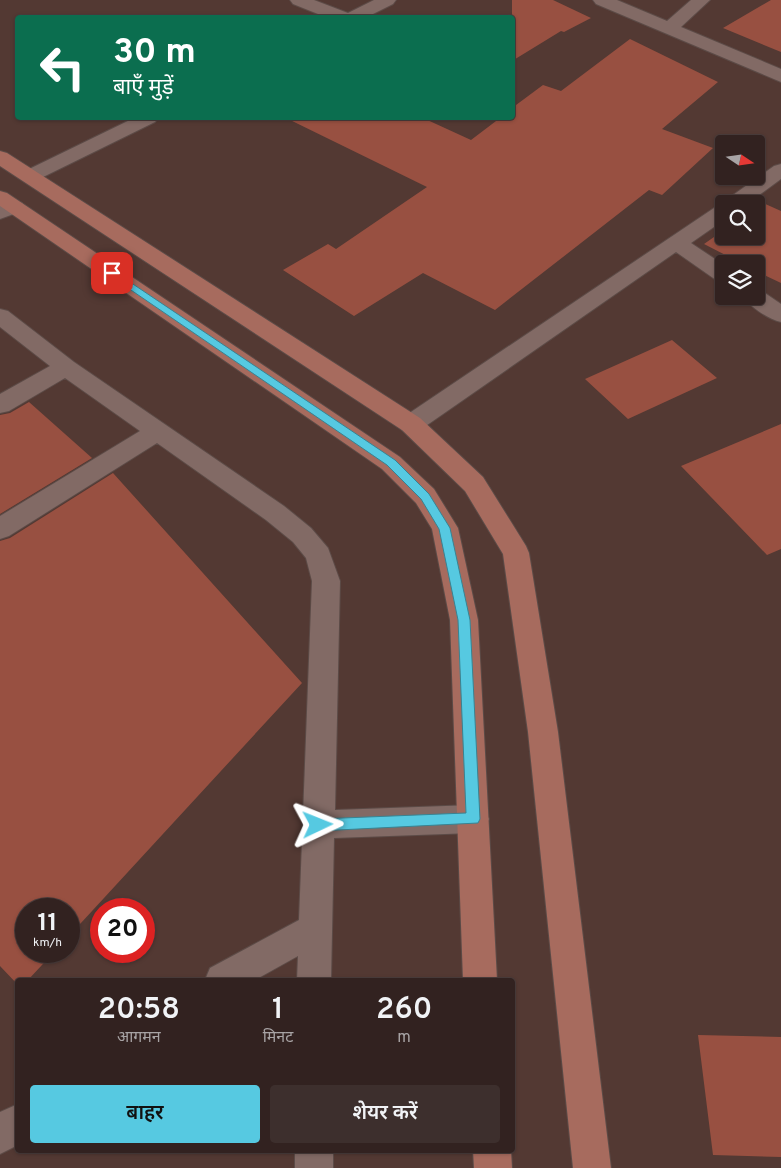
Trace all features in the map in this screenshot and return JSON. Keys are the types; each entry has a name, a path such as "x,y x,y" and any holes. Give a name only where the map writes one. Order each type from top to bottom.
{"main road":[{"path":"0,157 410,424 474,484 516,552 542,732 592,1168"},
{"path":"5,206 391,463 425,496 445,528 464,620 480,978"},
{"path":"492,1153 493,1168"}],"street":[{"path":"299,0 337,15"},
{"path":"357,15 387,0"},
{"path":"602,0 781,76"},
{"path":"669,28 701,0"},
{"path":"30,176 144,120"},
{"path":"746,195 781,170"},
{"path":"410,424 715,216"},
{"path":"677,243 715,269"},
{"path":"765,304 781,315"},
{"path":"0,316 66,367 275,512 302,536 318,555 326,581 314,978"},
{"path":"0,405 66,367"},
{"path":"0,529 158,431"},
{"path":"318,825 473,819"},
{"path":"226,978 315,929"},
{"path":"0,1135 15,1124"},
{"path":"314,1153 314,1168"}],"shaded area":[{"path":"0,0 781,0 781,1168 0,1168"}],"building":[{"path":"512,0 553,0 591,18 564,32 561,31 515,59 515,15 512,15"},
{"path":"771,0 781,0 781,52 723,28"},
{"path":"630,39 718,82 662,129 713,148 662,195 649,190 495,310 423,273 354,316 283,270 328,244 336,249 427,187 290,120 427,120 471,140 497,120 515,120 515,106 543,85 561,91"},
{"path":"765,204 781,211 781,283 765,275 765,255 725,255 704,244 715,236 715,245 765,245"},
{"path":"672,340 717,378 628,419 585,379"},
{"path":"29,402 92,458 0,514 0,415 10,413"},
{"path":"781,424 781,549 767,555 681,466"},
{"path":"113,473 302,683 104,898 90,898 90,913 80,924 80,898 15,898 15,963 44,963 30,978 15,978 15,982 0,966 0,541 10,538"},
{"path":"698,1035 781,1037 781,1157 713,1155"}],"route":[{"path":"112,273 391,463 425,496 445,528 464,620 473,819 318,825"}]}
